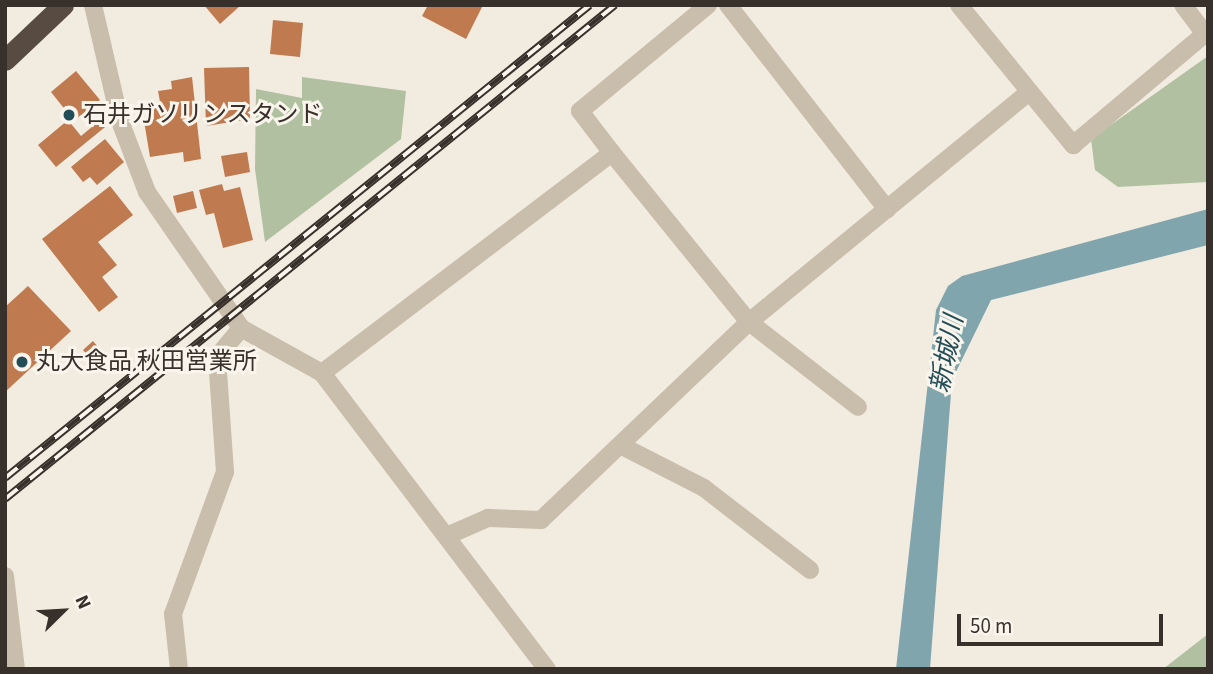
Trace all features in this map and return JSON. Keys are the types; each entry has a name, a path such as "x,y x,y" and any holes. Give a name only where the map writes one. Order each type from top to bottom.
{"highway":[{"path":"5,60 63,5"}],"street":[{"path":"93,5 120,121 147,192 242,328 321,373 449,535 547,669"},
{"path":"708,5 580,111 748,322 858,407"},
{"path":"728,5 887,209"},
{"path":"959,5 1027,94 1073,145 1205,34 1183,5"},
{"path":"449,535 488,518 541,520 748,322 1027,94"},
{"path":"321,373 612,153"},
{"path":"179,669 173,614 225,472 217,358 242,328"},
{"path":"620,444 704,488 810,570"},
{"path":"5,576 16,669"}],"green space":[{"path":"1208,56 1208,182 1118,187 1095,170 1091,139"},
{"path":"302,77 406,91 401,139 265,242 255,169 256,89 302,98"},
{"path":"1208,634 1208,669 1163,669"}],"water":[{"name":"新城川","path":"1208,209 1208,245 991,300 952,380 930,669 896,669 936,310 948,286 962,276"}],"building":[{"path":"204,5 241,5 220,24"},
{"path":"428,5 483,5 466,39 422,16"},
{"path":"273,20 303,23 300,57 270,54"},
{"path":"249,67 250,119 206,126 204,68"},
{"path":"76,71 100,100 74,121 51,92"},
{"path":"192,77 201,159 184,162 183,152 150,157 144,121 154,119 153,108 161,107 158,91 172,89 171,81"},
{"path":"104,117 110,123 56,167 38,145 68,120 81,136"},
{"path":"105,139 124,162 97,185 90,177 83,182 71,167"},
{"path":"247,152 250,172 225,177 221,156"},
{"path":"222,184 224,191 240,187 253,240 223,248 214,213 206,215 199,190"},
{"path":"110,186 133,215 98,242 117,265 102,277 118,297 99,312 42,239"},
{"path":"193,191 197,208 177,213 173,196"},
{"name":"丸大食品 秋田営業所","path":"28,286 71,331 5,392 5,307"},
{"path":"93,341 108,359 98,368 83,350"}],"railway":[{"path":"5,478 590,5"},
{"path":"5,499 615,5"}],"place":[{"name":"石井ガソリンスタンド","path":"69,115"},
{"name":"丸大食品 秋田営業所","path":"22,362"}]}
